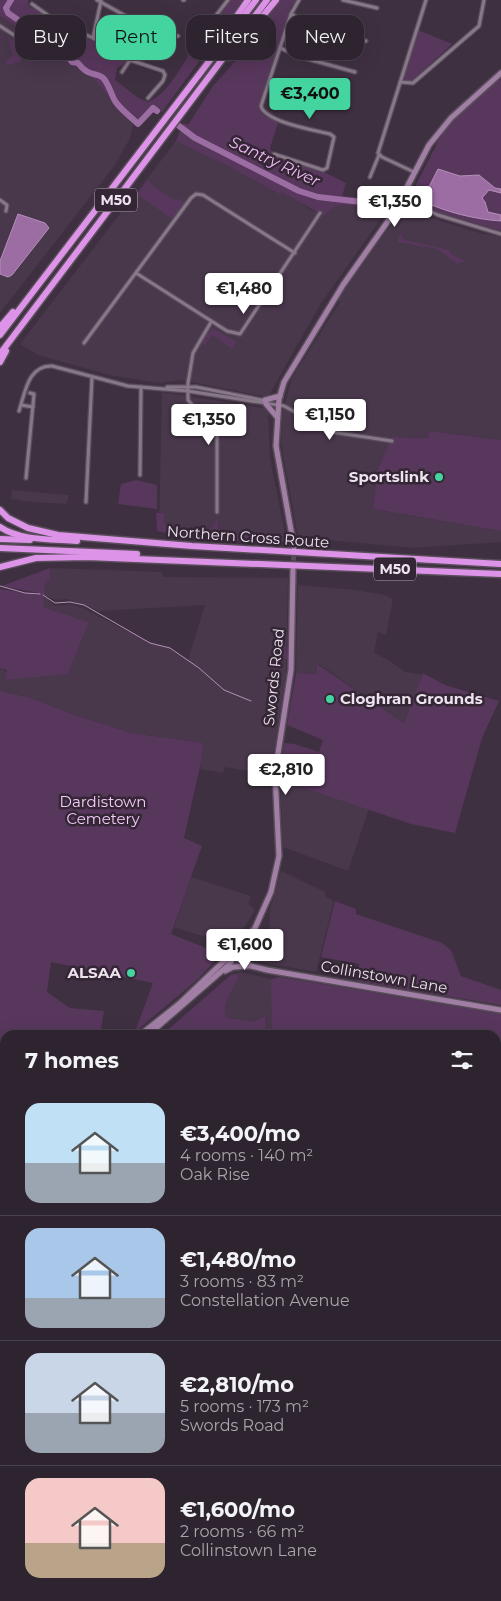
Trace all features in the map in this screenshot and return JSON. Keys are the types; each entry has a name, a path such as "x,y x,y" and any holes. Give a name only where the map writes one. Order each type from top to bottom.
{"highway":[{"path":"208,62 213,50 248,0"},
{"name":"M50","path":"0,327 37,285 256,0"},
{"name":"M50","path":"0,362 37,304 268,0"},
{"path":"214,70 222,67 276,0"},
{"path":"0,336 37,285"},
{"path":"0,354 37,304"},
{"name":"Northern Cross Route","path":"0,510 18,524 44,533 192,546 501,564"},
{"path":"0,527 15,534 64,540"},
{"name":"M50","path":"0,539 192,546"},
{"name":"M50","path":"0,548 124,553 288,564"},
{"path":"0,571 49,558"},
{"name":"M50","path":"0,567 28,559 49,558 123,558 288,564"},
{"name":"Northern Cross Route","path":"288,564 501,574"}],"main road":[{"path":"294,547 290,518 277,460 278,404 284,382 307,342 402,198 414,172 430,145 451,118 501,72"},
{"path":"277,417 268,402 280,396"},
{"name":"Swords Road","path":"146,1030 180,1004 224,961 233,956 247,940 262,916 278,864 275,773 291,670 293,569"},
{"name":"Swords Road","path":"154,1030 232,962 233,956"},
{"name":"Collinstown Lane","path":"233,956 251,966 501,1010"},
{"name":"Collinstown Lane","path":"233,956 262,968"},
{"path":"220,973 233,967 251,966"}],"street":[{"path":"93,38 99,0 140,24 178,36"},
{"path":"217,15 228,0"},
{"path":"274,154 323,170 328,168 334,142 334,137 330,134 278,120 264,113 261,106 291,14 299,0"},
{"path":"343,0 377,8"},
{"path":"370,177 379,154 426,0"},
{"path":"400,82 413,83 479,26 484,0"},
{"path":"32,4 56,21 96,40"},
{"path":"291,14 322,30 366,41"},
{"path":"0,26 15,36"},
{"path":"280,48 321,64 355,72"},
{"path":"122,72 130,60 163,71 165,75 163,82 148,98"},
{"path":"270,81 309,95 346,104"},
{"path":"379,154 414,172"},
{"path":"84,343 191,198 196,194 203,194 295,253"},
{"path":"402,198 438,215 501,234"},
{"path":"0,200 7,204 6,211"},
{"path":"136,273 211,322 232,334 240,334 244,332 320,214"},
{"path":"211,322 192,354 188,391 189,401 217,434 217,512"},
{"path":"19,411 30,378 43,366 58,367 92,378 141,387 188,391 268,402"},
{"path":"86,502 92,378"},
{"path":"160,388 188,386 278,404 290,408 334,433 392,441"},
{"path":"140,475 141,387"},
{"path":"26,478 34,394 30,393"},
{"path":"21,405 33,407"}],"shaded area":[{"path":"0,16 15,26 15,60 68,60 90,74 133,125 130,138 115,165 0,313"},
{"path":"176,141 282,188 309,209 324,215 335,206 342,205 390,206 320,305 268,397 182,380 158,383 109,375 38,355 20,344"},
{"path":"438,169 460,176 479,175 495,188 501,189 501,193 489,190 482,198 488,212 501,215 501,221 480,219 460,214 422,201"},
{"path":"415,213 483,234 501,236 501,440 430,431 428,438 392,437 378,468 373,509 501,531 501,542 413,548 298,537 281,443 282,414 292,378 340,302 337,300 379,241 400,214"},
{"path":"18,214 45,223 49,228 12,275 8,277 0,274 0,261"},
{"path":"162,392 268,409 270,459 285,533 240,535 159,528"},
{"path":"12,490 69,495 66,504 34,502 11,499"},
{"path":"50,568 162,572 163,577 288,578 286,679 270,775 225,767 223,773 200,769 202,743 132,733 72,714 28,697 0,691 0,668 7,672 68,674 89,622 44,607 45,597 55,606 72,604 86,610 149,642 167,647 188,660 205,605 99,611 67,599 56,600 44,595 45,581 50,580"},
{"path":"298,585 355,590 385,595 393,599 386,635 378,632 374,653 390,661 405,672 423,675 404,723 319,664 317,674 296,673"},
{"path":"280,780 369,808 348,871 283,847"},
{"path":"281,871 325,892 325,896 334,901 316,972 255,961 269,932 270,909"},
{"path":"191,877 251,896 248,904 255,910 233,946 174,927"},
{"path":"241,972 271,979 280,977 501,1014 501,1030 168,1030 232,974"}],"green space":[{"path":"0,0 28,0 29,7 35,8 45,15 15,15 15,26 0,16"},
{"path":"230,0 244,0 233,15 218,15"},
{"path":"278,0 297,0 291,7 289,15 286,15 286,23 276,55 276,15 266,15"},
{"path":"418,30 452,44 412,81 405,82 404,76"},
{"path":"8,37 15,41 15,60 21,60 20,62 6,65 7,60 13,56"},
{"path":"86,38 96,43 96,60 130,60 117,68 115,80 137,97 148,102 166,89 186,60 200,60 162,112 153,113 142,124 139,121 130,120 123,114 90,74 68,60 86,60"},
{"path":"236,60 275,60 260,107 262,114 278,123 270,148 273,155 322,171 346,183 342,196 380,199 386,191 396,196 390,206 335,206 324,216 282,192 280,194 176,141 183,123 188,125 213,86"},
{"path":"501,79 501,231 430,210 419,204 417,198 413,198 416,192 415,187 443,132 464,108"},
{"path":"148,180 154,187 176,201 178,198 185,203 172,219 137,194"},
{"path":"402,231 402,238 405,240 449,250 452,255 466,261 458,264 437,249 397,242"},
{"path":"212,328 236,341 232,349 212,335 205,345 200,343"},
{"name":"Sportslink","path":"429,431 501,440 501,531 373,509 378,468 392,437 428,438"},
{"path":"136,480 157,485 157,509 118,504 121,484"},
{"path":"156,513 164,513 164,524 167,526 198,532 212,530 213,524 218,520 218,534 284,534 287,542 213,539 201,535 177,535 157,531"},
{"path":"50,568 50,580 45,582 44,607 89,622 68,674 5,680 7,670 0,668 0,589 38,595 38,593 2,586"},
{"path":"280,630 285,631 287,659 283,660 272,655"},
{"path":"317,664 404,723 423,673 445,685 499,701 482,738 455,833 411,824 280,780 284,743 295,744 319,752 323,740 287,725 296,673 317,674"},
{"name":"Dardistown Cemetery","path":"0,691 28,697 72,714 132,733 203,743 201,762 184,838 202,846 171,934 221,954 198,979 137,1030 136,1030 153,983 51,962 47,992 70,1008 104,1011 101,1030 0,1030"},
{"path":"335,901 356,909 356,914 442,943 451,950 461,976 501,990 501,1005 357,981 359,964 321,957"},
{"path":"232,974 239,976 225,1007 226,1017 253,1022 265,1016 266,1030 168,1030"},
{"path":"280,977 501,1014 501,1030 272,1030 271,979"}],"waterway":[{"name":"Santry River","path":"11,0 6,8 8,13 64,52 72,62 78,63 86,71 102,77 117,104 138,124 153,108 157,111"},
{"name":"Santry River","path":"179,126 195,138 299,191 318,197 379,204 387,202 390,197 394,198"},
{"path":"0,586 25,593 40,594"},
{"path":"43,595 55,603 70,602 84,605 150,643 170,648 199,668 224,690 251,701"}],"tunnel":[{"path":"293,568 294,549"}],"place":[{"name":"Sportslink","path":"439,477"},
{"name":"Cloghran Grounds","path":"330,699"},
{"name":"ALSAA","path":"131,973"}]}
